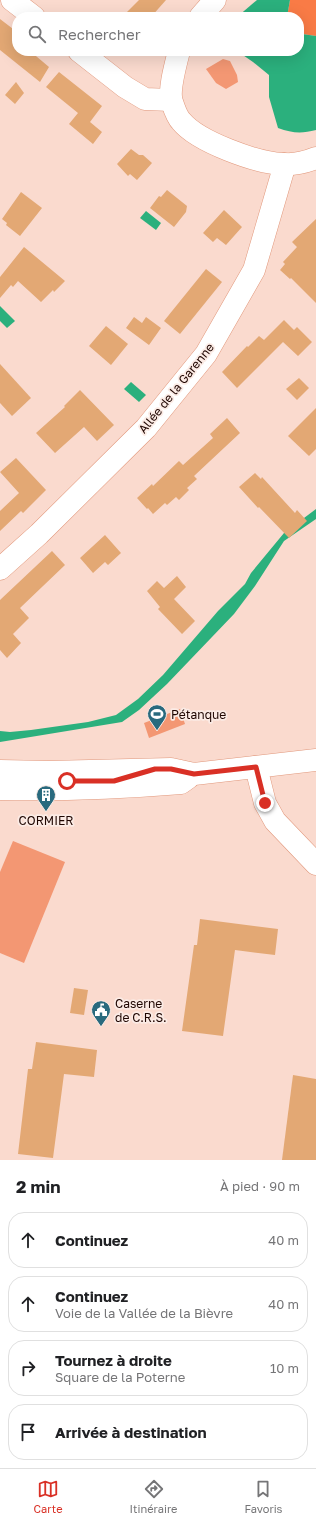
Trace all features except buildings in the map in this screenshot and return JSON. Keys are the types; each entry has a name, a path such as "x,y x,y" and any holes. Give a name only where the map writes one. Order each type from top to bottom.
{"street":[{"path":"12,0 28,12"},
{"path":"204,12 215,0"},
{"path":"85,56 125,87 145,99 171,100"},
{"path":"178,56 174,71 171,100 180,120 194,133 234,152 269,163 285,164 316,158"},
{"name":"Allée de la Garenne","path":"0,569 39,534 146,428 206,354 254,270 285,164"},
{"path":"0,771 49,772 171,769 194,774 316,760"},
{"path":"256,767 265,803 275,821 316,864"},
{"path":"0,780 114,781 155,769"},
{"path":"0,789 59,790 115,788 181,782 194,774"}],"shaded area":[{"path":"257,0 290,0 288,12 243,12"},
{"path":"290,0 316,0 316,36 304,34 304,12 288,12"},
{"path":"304,34 316,36 316,130 292,132 278,128 269,97 269,75 244,56 304,56"},
{"path":"223,59 230,61 237,75 238,82 226,89 216,83 206,69"},
{"path":"146,211 161,223 156,230 140,218"},
{"path":"0,306 15,321 7,328 0,321"},
{"path":"131,382 146,395 139,402 124,389"},
{"path":"316,509 316,519 284,541 255,586 234,614 167,684 139,710 122,722 0,742 0,731 10,732 31,730 88,722 116,715 138,699 163,675 218,611 245,584 251,573 284,533"},
{"name":"Pétanque","path":"180,709 185,724 149,738 144,723"},
{"path":"13,841 65,862 24,963 0,953 0,872"}],"place":[{"name":"Pétanque","path":"157,731"},
{"name":"CORMIER","path":"46,812"},
{"name":"Caserne de C.R.S.","path":"101,1027"}],"route":[{"path":"67,781 114,781 155,769 171,769 194,774 256,767 265,803"}]}
